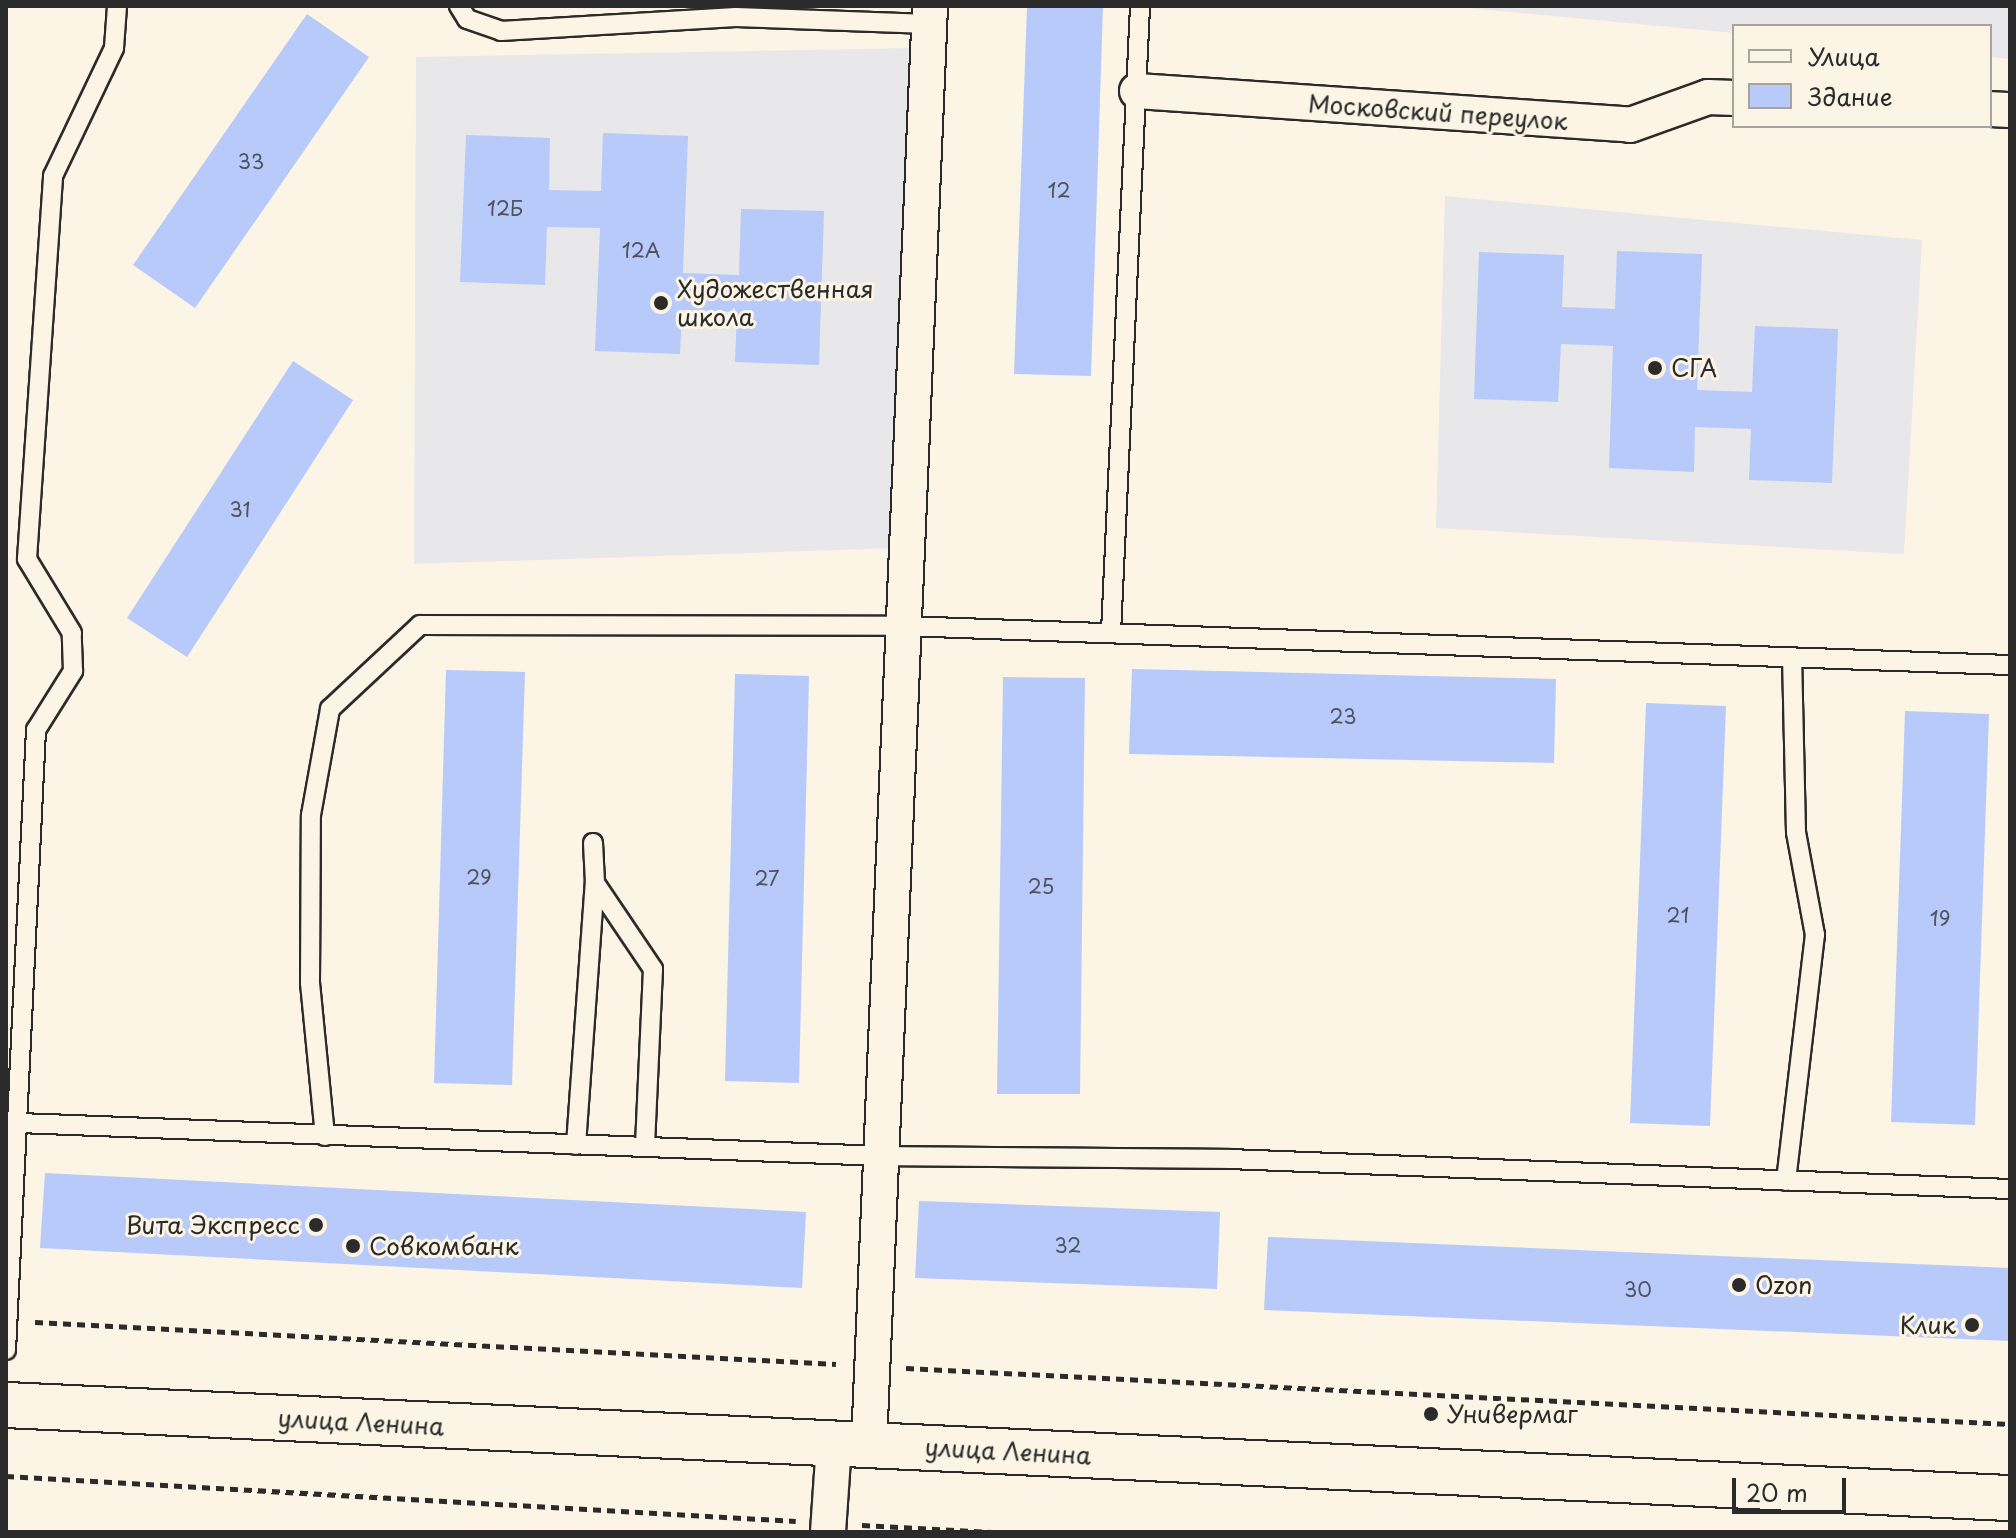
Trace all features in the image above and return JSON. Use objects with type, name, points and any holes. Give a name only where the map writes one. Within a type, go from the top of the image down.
[{"type":"main road","name":"улица Ленина","points":[[6,1405],[2010,1498]]},
{"type":"street","points":[[828,1528],[872,1366],[930,15]]},
{"type":"street","name":"Московский переулок","points":[[1137,91],[1630,125],[1708,97],[1732,98]]},
{"type":"lane","points":[[6,1350],[36,730],[73,671],[72,633],[27,559],[53,176],[114,48],[117,6]]},
{"type":"lane","points":[[459,6],[467,19],[501,31],[736,17],[930,15]]},
{"type":"lane","points":[[1111,633],[1140,6]]},
{"type":"lane","points":[[325,1136],[310,983],[311,815],[330,709],[420,625],[903,626],[2010,665]]},
{"type":"lane","points":[[1786,1181],[1815,935],[1796,832],[1792,658]]},
{"type":"lane","points":[[576,1145],[595,883],[593,843]]},
{"type":"lane","points":[[595,883],[653,969],[645,1147]]},
{"type":"lane","points":[[19,1123],[881,1156],[1229,1159],[2010,1189]]},
{"type":"path","points":[[9,1320],[2010,1424]]},
{"type":"path","points":[[6,1476],[828,1528],[992,1532]]},
{"type":"shaded area","points":[[1447,6],[2010,6],[2010,59],[1992,57],[1992,24],[1732,24],[1732,33]]},
{"type":"shaded area","name":"Художественная школа","points":[[915,48],[898,548],[414,564],[416,57]]},
{"type":"shaded area","points":[[1445,196],[1922,240],[1904,554],[1436,528]]},
{"type":"building","points":[[1027,6],[1103,6],[1091,376],[1014,374]]},
{"type":"building","points":[[307,14],[369,57],[195,308],[133,265]]},
{"type":"building","points":[[603,133],[688,136],[683,273],[739,275],[741,209],[824,211],[819,365],[735,362],[737,312],[682,310],[680,354],[595,351],[600,228],[547,227],[545,285],[460,282],[466,135],[550,138],[549,190],[601,191]]},
{"type":"building","points":[[1617,251],[1702,254],[1697,390],[1752,392],[1755,326],[1838,329],[1832,483],[1749,480],[1751,429],[1695,427],[1694,472],[1609,468],[1613,346],[1561,344],[1558,402],[1474,399],[1479,252],[1564,255],[1562,307],[1615,309]]},
{"type":"building","points":[[293,361],[353,400],[187,657],[127,618]]},
{"type":"building","points":[[1132,669],[1556,679],[1554,763],[1129,754]]},
{"type":"building","points":[[446,670],[525,672],[512,1085],[434,1083]]},
{"type":"building","points":[[735,674],[809,676],[799,1083],[725,1081]]},
{"type":"building","points":[[1003,677],[1085,678],[1080,1094],[997,1094]]},
{"type":"building","points":[[1646,703],[1726,706],[1710,1126],[1630,1123]]},
{"type":"building","points":[[1905,711],[1989,714],[1975,1125],[1891,1122]]},
{"type":"building","points":[[45,1173],[806,1212],[802,1288],[40,1248]]},
{"type":"building","points":[[919,1201],[1220,1212],[1217,1289],[915,1278]]},
{"type":"building","points":[[1268,1237],[2010,1268],[2010,1341],[1264,1310]]},
{"type":"place","name":"Художественная школа","points":[[661,303]]},
{"type":"place","name":"СГА","points":[[1655,368]]},
{"type":"place","name":"Вита Экспресс","points":[[316,1225]]},
{"type":"place","name":"Совкомбанк","points":[[353,1246]]},
{"type":"place","name":"Ozon","points":[[1739,1285]]},
{"type":"place","name":"Клик","points":[[1972,1325]]},
{"type":"place","name":"Универмаг","points":[[1431,1414]]}]
